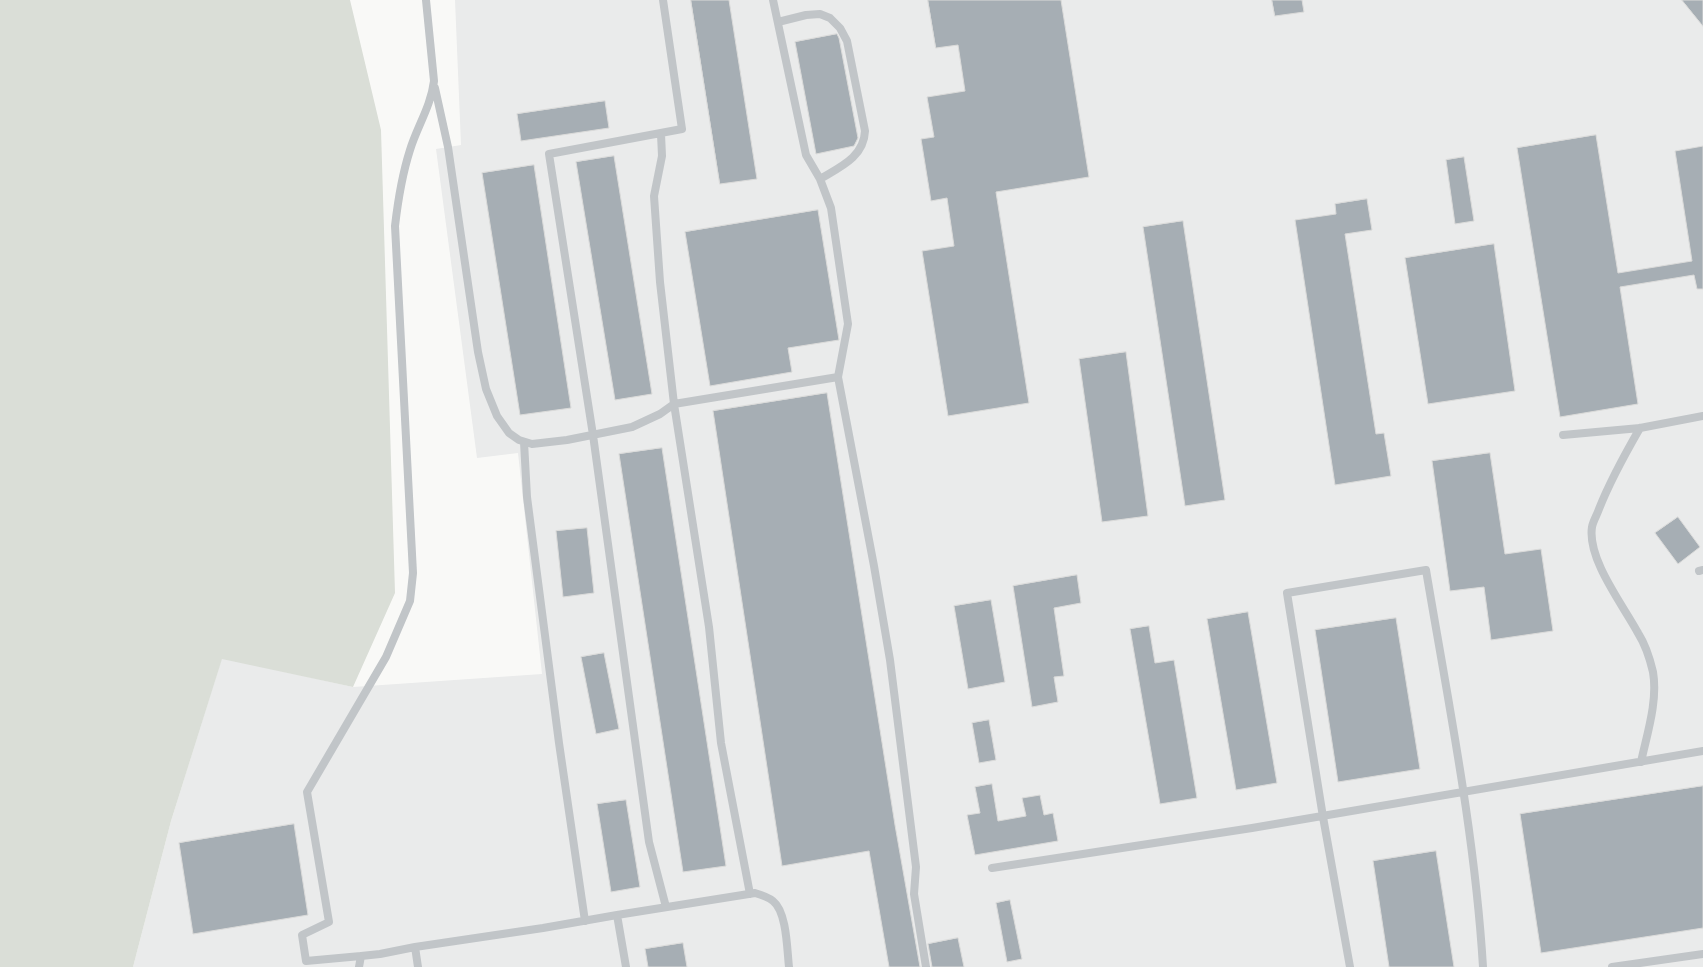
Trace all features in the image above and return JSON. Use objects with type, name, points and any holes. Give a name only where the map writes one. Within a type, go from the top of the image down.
[{"type":"lane","points":[[426,0],[434,81],[448,147],[478,352],[486,389],[497,416],[510,433],[524,442],[532,444],[567,440],[632,427],[660,414],[674,404],[838,377]]},
{"type":"lane","points":[[663,0],[682,129],[549,154],[592,435],[649,842],[666,907]]},
{"type":"lane","points":[[773,0],[806,155],[820,179],[831,208],[848,324],[838,377],[890,660],[916,868],[914,894],[926,967]]},
{"type":"lane","points":[[778,22],[806,15],[820,14],[830,18],[840,28],[848,41],[865,131],[864,141],[852,158],[820,179]]},
{"type":"lane","points":[[434,81],[432,94],[410,149],[400,187],[395,226],[413,573],[410,600],[386,657],[307,792],[329,922],[302,935],[306,961],[380,954],[755,893],[766,896],[775,902],[782,913],[789,967]]},
{"type":"lane","points":[[661,134],[662,156],[654,196],[660,282],[674,404],[709,627],[721,743],[750,894]]},
{"type":"lane","points":[[1563,435],[1640,428],[1703,416]]},
{"type":"lane","points":[[1640,428],[1622,459],[1604,497],[1592,526],[1592,542],[1597,560],[1639,635],[1653,672],[1654,688],[1651,711],[1641,762]]},
{"type":"lane","points":[[524,442],[529,516],[585,921]]},
{"type":"lane","points":[[1350,967],[1323,816],[1287,593],[1426,570],[1464,792],[1481,932],[1483,967]]},
{"type":"lane","points":[[992,868],[1323,816],[1703,751]]},
{"type":"lane","points":[[617,915],[626,967]]},
{"type":"lane","points":[[416,947],[418,967]]},
{"type":"lane","points":[[1612,967],[1703,954]]},
{"type":"lane","points":[[359,967],[361,956]]},
{"type":"shaded area","points":[[0,0],[350,0],[381,130],[395,593],[353,687],[222,659],[171,821],[133,967],[0,967]]},
{"type":"shaded area","points":[[455,0],[1703,0],[1703,967],[133,967],[171,821],[222,658],[353,687],[542,674],[518,453],[477,458],[436,149],[461,145]]},
{"type":"building","points":[[691,0],[729,0],[757,179],[720,184]]},
{"type":"building","points":[[928,0],[1061,0],[1089,177],[996,192],[1029,403],[948,416],[922,251],[954,246],[947,198],[931,201],[921,139],[934,137],[927,97],[965,91],[958,45],[936,48]]},
{"type":"building","points":[[1272,0],[1302,0],[1304,12],[1275,16]]},
{"type":"building","points":[[1682,0],[1703,0],[1703,26]]},
{"type":"building","points":[[837,34],[858,138],[854,146],[816,154],[795,42]]},
{"type":"building","points":[[605,101],[609,128],[521,141],[517,114]]},
{"type":"building","points":[[1596,135],[1618,273],[1692,261],[1675,151],[1703,146],[1703,289],[1697,289],[1694,275],[1620,287],[1638,404],[1560,417],[1517,148]]},
{"type":"building","points":[[614,156],[652,394],[615,400],[576,162]]},
{"type":"building","points":[[1464,157],[1474,221],[1455,224],[1446,160]]},
{"type":"building","points":[[534,165],[571,408],[520,415],[482,173]]},
{"type":"building","points":[[1367,199],[1372,230],[1345,234],[1376,434],[1384,433],[1391,476],[1335,485],[1295,220],[1336,214],[1335,204]]},
{"type":"building","points":[[818,210],[839,340],[788,348],[792,372],[710,386],[685,232]]},
{"type":"building","points":[[1183,221],[1225,500],[1185,506],[1143,227]]},
{"type":"building","points":[[1494,244],[1515,391],[1428,404],[1405,258]]},
{"type":"building","points":[[1126,352],[1148,516],[1102,522],[1079,359]]},
{"type":"building","points":[[827,393],[895,825],[920,967],[889,967],[869,851],[782,866],[713,411]]},
{"type":"building","points":[[662,448],[726,866],[683,872],[619,454]]},
{"type":"building","points":[[1490,453],[1505,554],[1541,549],[1553,631],[1491,640],[1484,587],[1450,591],[1432,461]]},
{"type":"building","points":[[1678,517],[1700,547],[1678,564],[1655,533]]},
{"type":"building","points":[[587,528],[594,593],[563,597],[556,531]]},
{"type":"building","points":[[1077,575],[1081,603],[1054,608],[1064,676],[1054,677],[1058,702],[1032,707],[1013,586]]},
{"type":"building","points":[[991,600],[1005,682],[968,689],[954,606]]},
{"type":"building","points":[[1248,612],[1277,783],[1236,790],[1207,619]]},
{"type":"building","points":[[1396,618],[1420,769],[1338,782],[1315,630]]},
{"type":"building","points":[[1149,626],[1155,663],[1174,660],[1197,798],[1160,804],[1130,629]]},
{"type":"building","points":[[604,653],[619,729],[596,734],[581,657]]},
{"type":"building","points":[[989,720],[996,760],[979,763],[972,723]]},
{"type":"building","points":[[992,784],[998,821],[1026,816],[1022,798],[1040,795],[1044,815],[1053,813],[1058,841],[975,855],[967,815],[980,813],[975,787]]},
{"type":"building","points":[[1703,786],[1703,928],[1541,953],[1520,814]]},
{"type":"building","points":[[626,800],[640,887],[611,892],[597,804]]},
{"type":"building","points":[[294,824],[308,915],[193,934],[179,843]]},
{"type":"building","points":[[1436,851],[1454,967],[1389,967],[1373,861]]},
{"type":"building","points":[[1010,900],[1022,959],[1007,962],[996,903]]},
{"type":"building","points":[[958,938],[964,967],[932,967],[928,944]]},
{"type":"building","points":[[683,943],[687,967],[648,967],[645,949]]}]
